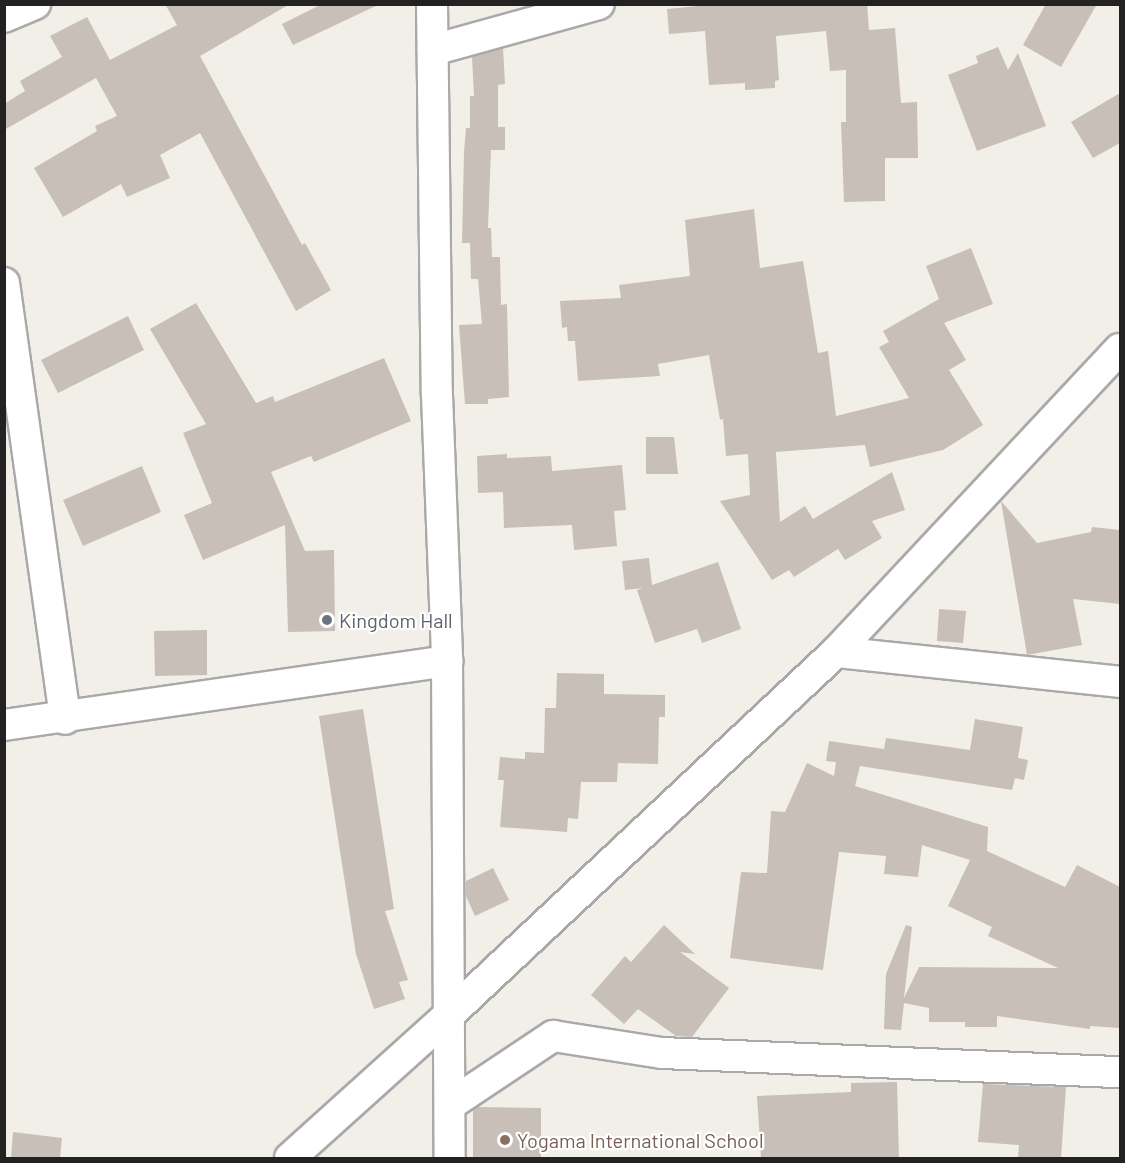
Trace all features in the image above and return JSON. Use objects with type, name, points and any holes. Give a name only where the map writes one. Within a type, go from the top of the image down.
[{"type":"street","points":[[4,17],[35,4]]},
{"type":"street","points":[[432,4],[437,395],[447,661],[451,1013],[450,1158]]},
{"type":"street","points":[[433,50],[598,4]]},
{"type":"street","points":[[4,283],[65,719]]},
{"type":"street","points":[[290,1158],[451,1013],[836,652],[1120,350]]},
{"type":"street","points":[[836,652],[1120,682]]},
{"type":"street","points":[[4,725],[65,719],[447,661]]},
{"type":"street","points":[[451,1104],[554,1036],[662,1053],[1120,1072]]},
{"type":"building","points":[[165,4],[290,4],[200,56],[302,245],[305,243],[331,290],[296,311],[200,133],[160,155],[170,178],[127,197],[121,184],[63,217],[34,168],[97,131],[95,126],[117,116],[96,78],[4,130],[4,104],[25,91],[20,81],[62,57],[50,36],[87,17],[110,60],[177,25]]},
{"type":"building","points":[[322,4],[380,4],[293,45],[282,24]]},
{"type":"building","points":[[719,4],[867,4],[869,30],[895,28],[901,103],[917,102],[918,158],[885,158],[885,201],[844,202],[841,122],[846,122],[846,70],[830,71],[826,31],[776,36],[779,80],[775,81],[775,88],[745,90],[745,83],[709,85],[705,31],[669,34],[667,9]]},
{"type":"building","points":[[1046,4],[1097,4],[1061,67],[1023,45]]},
{"type":"building","points":[[998,47],[1008,70],[1018,53],[1046,126],[977,151],[948,75],[978,63],[976,56]]},
{"type":"building","points":[[503,48],[505,84],[498,85],[498,127],[505,127],[505,150],[491,150],[488,228],[491,228],[492,257],[500,257],[501,305],[507,304],[509,397],[488,399],[488,404],[465,404],[459,325],[482,324],[478,279],[471,279],[470,243],[462,243],[464,152],[466,128],[470,128],[470,96],[474,96],[472,57]]},
{"type":"building","points":[[1120,93],[1120,143],[1093,158],[1071,122]]},
{"type":"building","points":[[754,209],[760,268],[803,261],[818,353],[828,351],[836,416],[909,398],[879,347],[889,342],[883,331],[939,299],[926,266],[971,248],[993,304],[944,323],[966,360],[949,370],[983,425],[943,450],[870,467],[865,445],[776,452],[780,522],[805,506],[813,519],[892,472],[905,510],[872,521],[882,538],[845,560],[838,549],[794,577],[789,570],[772,580],[720,501],[750,495],[748,454],[726,456],[723,419],[720,420],[709,355],[658,364],[660,376],[578,381],[575,341],[568,341],[567,327],[562,328],[560,301],[621,298],[619,285],[690,276],[685,220]]},
{"type":"building","points":[[196,303],[256,403],[273,396],[275,402],[384,358],[411,421],[314,462],[311,456],[271,472],[305,551],[334,550],[335,631],[288,632],[285,525],[203,560],[184,515],[212,503],[183,433],[206,424],[150,329]]},
{"type":"building","points":[[128,316],[144,350],[58,393],[41,360]]},
{"type":"building","points":[[646,437],[674,437],[678,474],[646,474]]},
{"type":"building","points":[[507,454],[507,458],[551,456],[552,471],[622,465],[626,510],[614,511],[617,546],[574,550],[572,525],[504,528],[503,492],[478,493],[477,456]]},
{"type":"building","points":[[142,466],[161,512],[83,546],[63,500]]},
{"type":"building","points":[[1001,501],[1037,543],[1091,532],[1092,527],[1120,530],[1120,604],[1073,599],[1082,645],[1027,655]]},
{"type":"building","points":[[649,558],[652,585],[718,562],[741,629],[702,643],[697,629],[655,643],[637,590],[643,588],[625,590],[622,561]]},
{"type":"building","points":[[939,609],[966,611],[963,643],[937,641]]},
{"type":"building","points":[[207,630],[207,675],[155,676],[154,631]]},
{"type":"building","points":[[557,673],[604,674],[604,694],[665,695],[665,717],[659,717],[658,764],[618,763],[617,782],[581,782],[578,819],[568,818],[567,832],[500,827],[504,780],[498,780],[500,757],[525,759],[525,752],[544,753],[545,708],[556,708]]},
{"type":"building","points":[[363,709],[394,909],[385,911],[408,980],[399,982],[405,999],[374,1009],[356,954],[319,716]]},
{"type":"building","points":[[975,719],[1023,727],[1018,758],[1028,760],[1024,780],[1015,778],[1012,790],[860,766],[855,786],[988,827],[987,851],[1065,887],[1077,865],[1120,887],[1120,1028],[1090,1026],[1090,1029],[997,1016],[997,1027],[965,1027],[965,1022],[929,1022],[929,1008],[904,1003],[901,1030],[884,1029],[886,974],[906,925],[912,927],[904,998],[919,967],[1058,968],[988,936],[992,927],[948,906],[970,860],[922,845],[918,877],[884,874],[886,856],[839,852],[823,970],[730,958],[741,872],[767,873],[771,811],[785,812],[807,763],[834,776],[836,762],[826,761],[829,741],[884,749],[886,738],[970,750]]},
{"type":"building","points":[[493,868],[509,900],[475,916],[466,896],[466,881]]},
{"type":"building","points":[[664,925],[695,954],[680,952],[729,988],[692,1037],[676,1036],[638,1009],[624,1024],[591,995],[625,956],[631,962]]},
{"type":"building","points":[[897,1082],[899,1158],[761,1158],[757,1096],[851,1092],[851,1083]]},
{"type":"building","points":[[983,1084],[1066,1087],[1061,1158],[1018,1158],[1019,1145],[978,1142]]},
{"type":"building","points":[[477,1107],[541,1108],[541,1158],[473,1158],[473,1110]]},
{"type":"building","points":[[13,1132],[62,1138],[60,1158],[11,1158]]},
{"type":"place","name":"Kingdom Hall","points":[[327,620]]},
{"type":"place","name":"Yogama International School","points":[[505,1140]]}]
